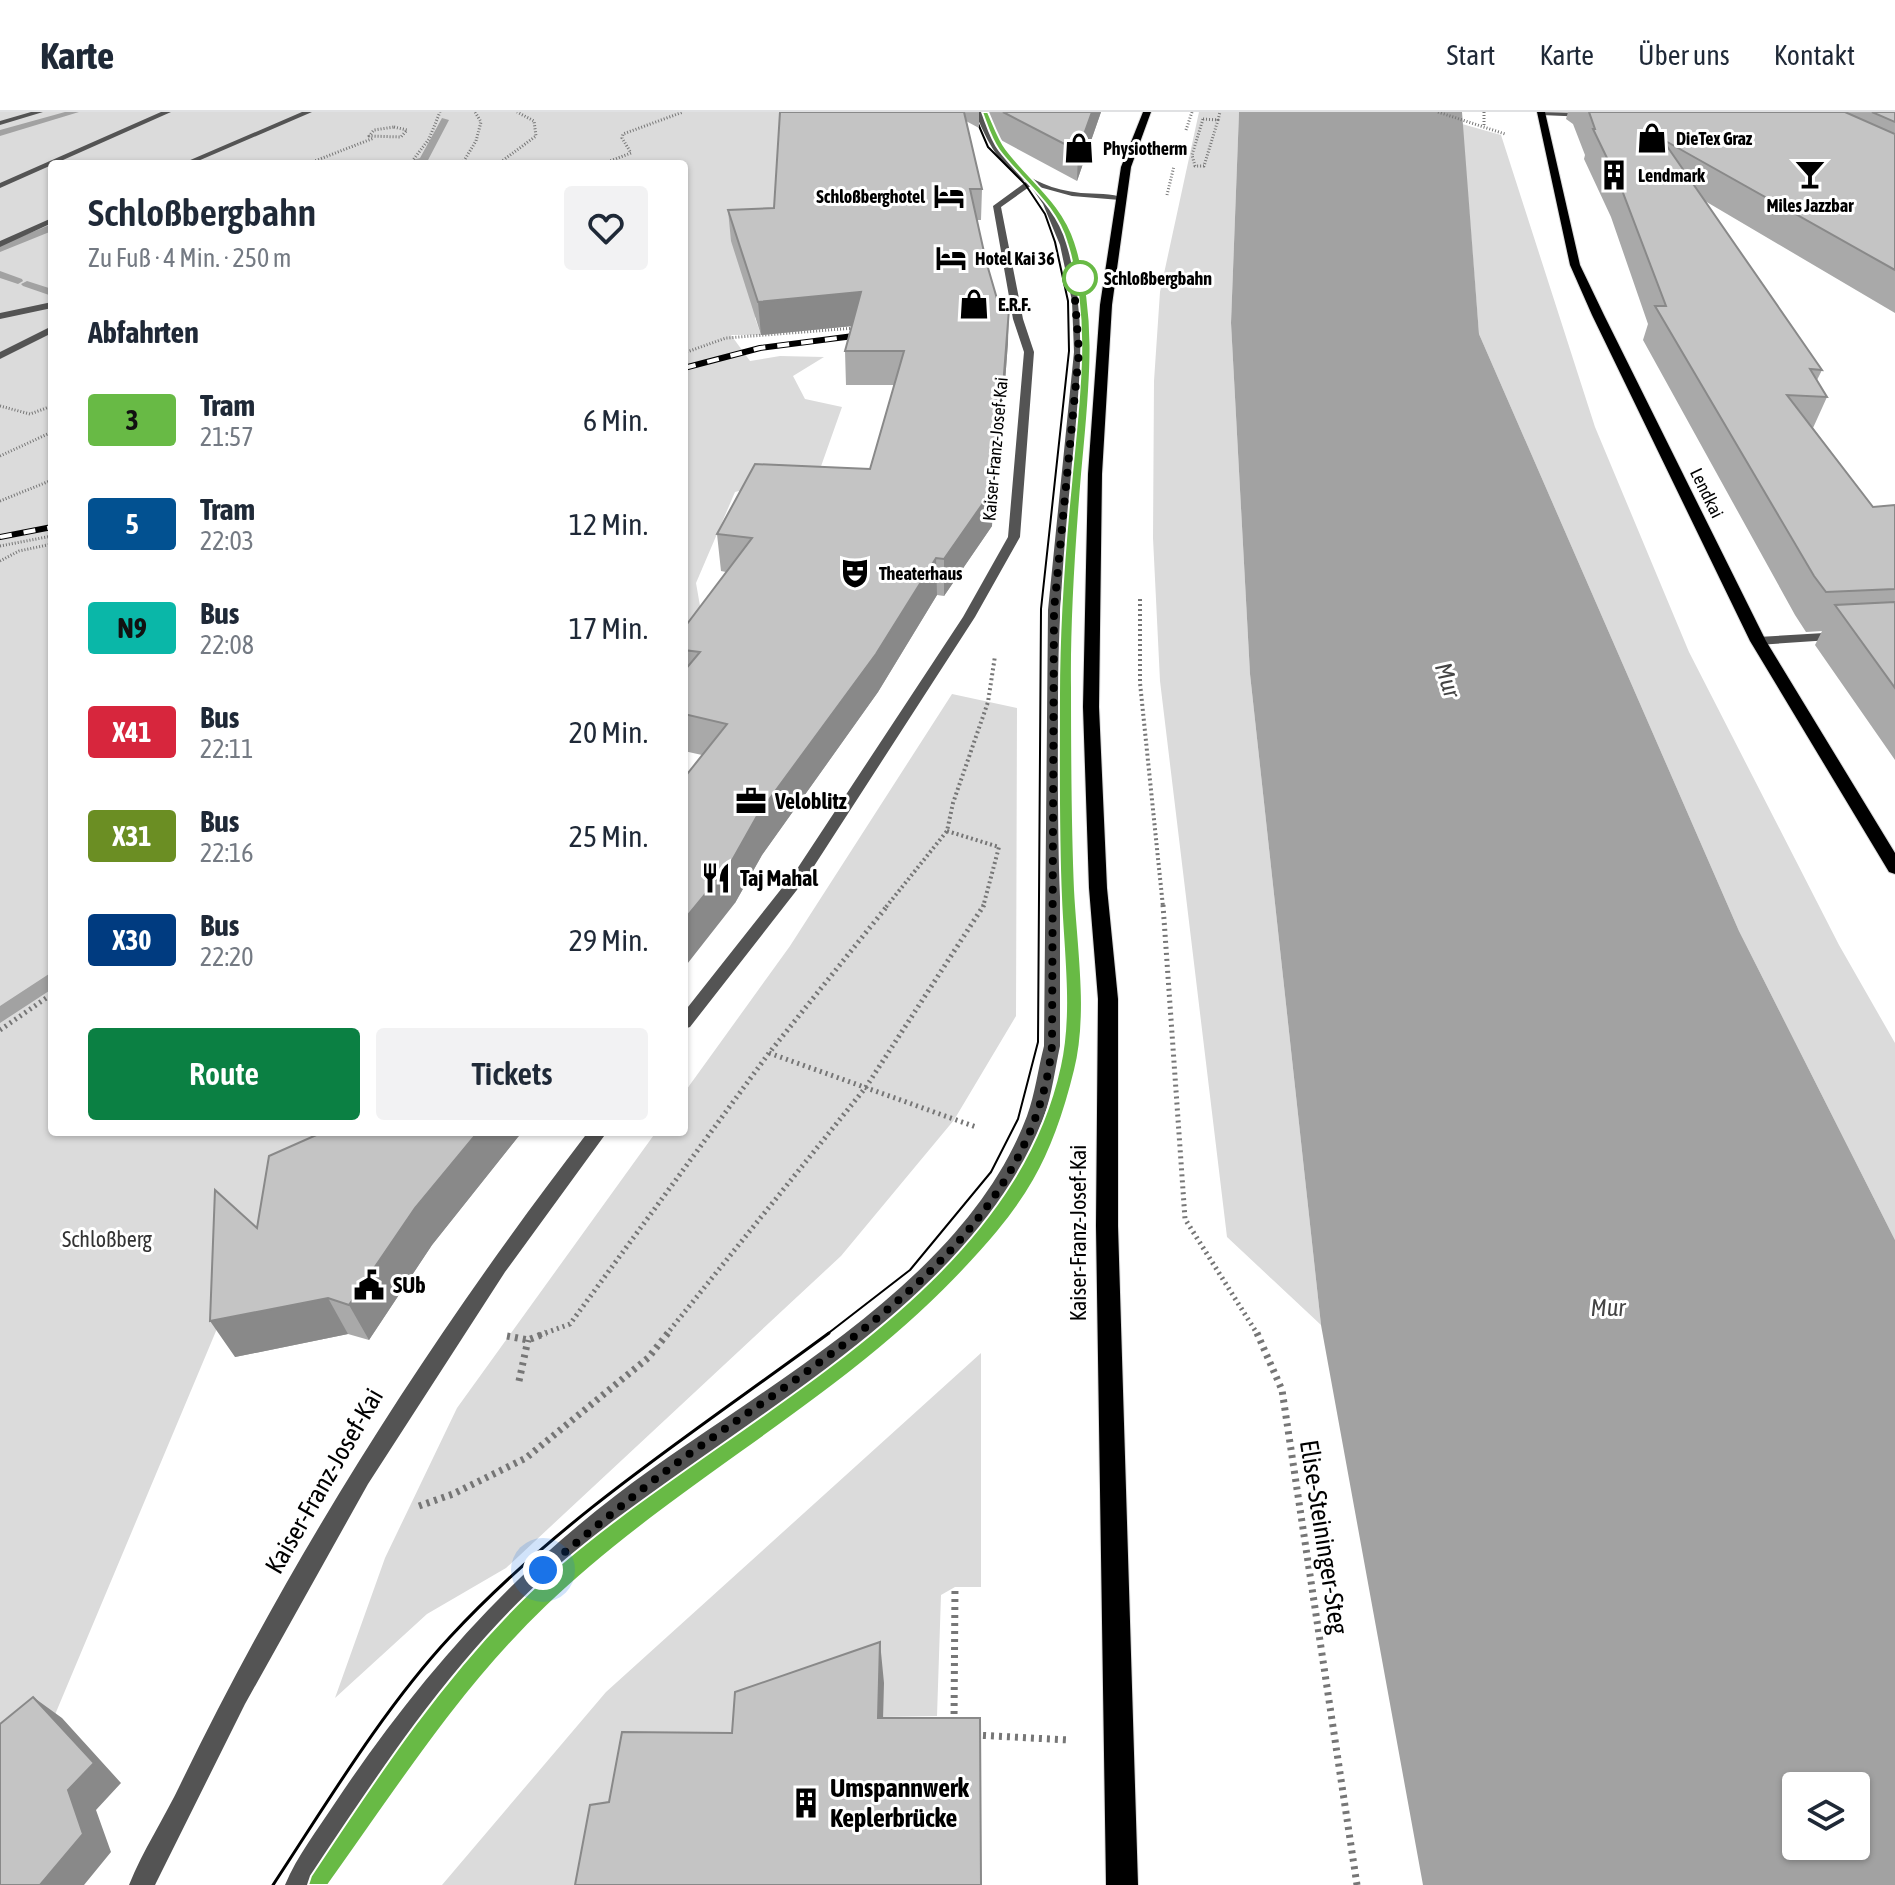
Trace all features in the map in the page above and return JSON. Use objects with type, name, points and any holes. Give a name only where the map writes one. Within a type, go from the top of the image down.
[{"type":"main road","name":"Kaiser-Franz-Josef-Kai","points":[[1122,1885],[1107,1226],[1108,999],[1098,888],[1091,707],[1095,474],[1106,305],[1126,167],[1147,112]]},
{"type":"main road","name":"Lendkai","points":[[1541,112],[1575,265],[1758,641],[1895,868]]},
{"type":"street","points":[[0,123],[39,112]]},
{"type":"street","points":[[59,160],[167,112]]},
{"type":"street","points":[[194,160],[308,112]]},
{"type":"street","points":[[297,1885],[385,1748],[426,1693],[468,1647],[543,1570],[600,1523],[671,1467],[810,1371],[922,1277],[974,1222],[1007,1177],[1037,1116],[1050,1068],[1052,1046],[1054,610],[1079,352],[1076,301],[1064,245],[1047,204],[993,146],[979,112]]},
{"type":"street","points":[[1541,112],[1594,115]]},
{"type":"street","points":[[0,186],[48,165]]},
{"type":"street","points":[[1030,183],[1066,195],[1120,198]]},
{"type":"street","name":"Kaiser-Franz-Josef-Kai","points":[[688,1018],[802,873],[969,617],[1014,537],[1029,352],[1018,319],[997,206],[1030,183]]},
{"type":"street","points":[[0,244],[48,222]]},
{"type":"street","points":[[0,316],[48,306]]},
{"type":"street","points":[[0,356],[48,331]]},
{"type":"street","points":[[1758,641],[1848,636]]},
{"type":"street","name":"Kaiser-Franz-Josef-Kai","points":[[141,1885],[237,1696],[376,1449],[541,1205],[595,1136]]},
{"type":"path","points":[[416,160],[440,112]]},
{"type":"path","points":[[464,160],[480,132],[481,122],[475,112]]},
{"type":"path","points":[[505,160],[536,136],[534,121],[517,112]]},
{"type":"path","points":[[613,160],[631,153],[622,136],[683,112]]},
{"type":"path","points":[[1218,120],[1203,119],[1192,155],[1195,166],[1204,166],[1218,120],[1220,112]]},
{"type":"path","points":[[1438,112],[1501,133]]},
{"type":"path","points":[[1484,112],[1484,126]]},
{"type":"path","points":[[317,160],[374,138],[401,137],[407,130],[394,127],[374,130],[369,136],[374,138]]},
{"type":"path","points":[[1166,203],[1171,174]]},
{"type":"path","points":[[688,352],[726,338],[855,328]]},
{"type":"path","points":[[0,406],[30,414],[48,407]]},
{"type":"path","points":[[0,456],[48,434]]},
{"type":"path","points":[[0,501],[48,482]]},
{"type":"path","points":[[0,546],[48,537]]},
{"type":"path","points":[[19,542],[19,551]]},
{"type":"path","points":[[0,561],[19,551],[48,545]]},
{"type":"path","name":"Elise-Steininger-Steg","points":[[1140,586],[1140,683],[1159,849],[1185,1219],[1255,1329],[1282,1390],[1357,1885]]},
{"type":"path","points":[[506,1336],[528,1340],[570,1324],[769,1053],[947,831],[953,803],[988,702],[997,642]]},
{"type":"path","points":[[419,1506],[453,1494],[526,1458],[648,1358],[866,1087],[982,911],[999,847],[947,831]]},
{"type":"path","points":[[0,1030],[48,997]]},
{"type":"path","points":[[769,1053],[976,1127]]},
{"type":"path","points":[[519,1381],[528,1340]]},
{"type":"path","points":[[954,1735],[955,1587]]},
{"type":"path","points":[[967,1735],[1118,1741]]},
{"type":"green space","name":"Schloßberg","points":[[0,112],[856,112],[809,148],[755,318],[761,335],[731,335],[750,361],[780,356],[824,357],[793,376],[805,399],[842,407],[819,472],[735,492],[696,583],[703,623],[688,648],[688,160],[48,160],[48,1136],[372,1136],[237,1281],[54,1717],[0,1762]]},
{"type":"green space","points":[[1199,112],[1239,112],[1231,323],[1250,674],[1321,1325],[1227,1237],[1160,681],[1153,538],[1154,381],[1160,292]]},
{"type":"green space","points":[[1462,124],[1501,135],[1595,427],[1689,652],[1839,945],[1895,1043],[1895,1240],[1739,931],[1479,334]]},
{"type":"green space","points":[[952,694],[1017,708],[1016,1016],[954,1120],[841,1256],[506,1568],[427,1614],[335,1698],[385,1558],[457,1408],[653,1136],[688,1136],[688,1087],[790,946]]},
{"type":"green space","points":[[981,1353],[981,1587],[955,1587],[941,1595],[937,1716],[883,1717],[603,1885],[442,1885],[606,1692]]},
{"type":"water","name":"Mur","points":[[1239,112],[1462,112],[1479,334],[1739,931],[1895,1240],[1895,1885],[1423,1885],[1321,1325],[1250,674],[1231,323]]},
{"type":"building","points":[[780,112],[964,112],[982,189],[970,189],[986,261],[1000,309],[1009,309],[1003,387],[997,389],[993,489],[944,559],[936,558],[876,654],[757,816],[730,864],[688,915],[688,773],[727,724],[688,715],[688,666],[700,652],[688,650],[688,623],[752,538],[717,534],[755,464],[870,469],[904,351],[845,351],[861,292],[758,302],[728,210],[774,208]]},
{"type":"building","points":[[1003,112],[1092,112],[1078,151]]},
{"type":"building","points":[[1589,112],[1845,112],[1895,134],[1895,270],[1662,139],[1822,370],[1810,369],[1827,397],[1787,395],[1873,507],[1895,505],[1895,589],[1826,592],[1814,576],[1655,306],[1666,306],[1620,185],[1593,129]]},
{"type":"building","points":[[1872,112],[1895,112],[1895,122]]},
{"type":"building","points":[[1895,602],[1895,688],[1835,605]]},
{"type":"building","points":[[314,1136],[475,1136],[415,1208],[349,1305],[328,1298],[210,1321],[215,1190],[257,1228],[269,1156]]},
{"type":"building","name":"Umspannwerk Keplerbrücke","points":[[880,1642],[878,1718],[980,1718],[981,1885],[575,1885],[590,1805],[609,1802],[622,1732],[732,1733],[735,1692]]},
{"type":"building","points":[[33,1697],[94,1763],[68,1790],[83,1834],[40,1885],[0,1885],[0,1724]]},
{"type":"waterway","points":[[0,133],[75,112]]},
{"type":"waterway","points":[[424,160],[445,120]]},
{"type":"waterway","points":[[0,249],[48,229]]},
{"type":"waterway","points":[[0,274],[18,281]]},
{"type":"waterway","points":[[27,284],[48,292]]},
{"type":"waterway","points":[[0,1016],[48,982]]},
{"type":"tram line","points":[[826,1335],[910,1270],[991,1172],[1018,1119],[1038,1042],[1041,609],[1069,351],[1068,301],[1055,242],[1045,214],[1025,184],[988,147],[973,112]]},
{"type":"tram line","name":"3","points":[[320,1885],[407,1751],[454,1689],[494,1645],[541,1597],[638,1514],[852,1361],[922,1301],[978,1243],[1014,1197],[1029,1174],[1053,1119],[1069,1066],[1072,1042],[1066,849],[1065,611],[1088,352],[1082,287],[1071,242],[1060,214],[1036,183],[999,146],[985,112]]},
{"type":"tram line","points":[[881,1335],[957,1268],[1002,1216],[1037,1158],[1050,1127],[1067,1060],[1072,969],[1066,852],[1066,618],[1085,392],[1085,316],[1071,248],[1057,216],[1038,185]]},
{"type":"tram line","points":[[273,1885],[357,1757],[402,1695],[450,1637],[493,1594],[537,1553],[632,1476],[829,1333]]},
{"type":"tram line","points":[[320,1885],[422,1734],[479,1663],[542,1596],[623,1526],[884,1333]]},
{"type":"railway","points":[[688,367],[760,348],[869,334]]},
{"type":"railway","points":[[0,537],[48,528]]},
{"type":"place","name":"DieTex Graz","points":[[1652,138]]},
{"type":"place","name":"Physiotherm","points":[[1079,148]]},
{"type":"place","name":"Miles Jazzbar","points":[[1810,174]]},
{"type":"place","name":"Lendmark","points":[[1614,175]]},
{"type":"place","name":"Schloßberghotel","points":[[949,196]]},
{"type":"place","name":"Hotel Kai 36","points":[[951,258]]},
{"type":"place","name":"Schloßbergbahn","points":[[1080,278]]},
{"type":"place","name":"E.R.F.","points":[[974,304]]},
{"type":"place","name":"Theaterhaus","points":[[855,573]]},
{"type":"place","name":"Veloblitz","points":[[751,801]]},
{"type":"place","name":"Taj Mahal","points":[[716,878]]},
{"type":"place","name":"SUb","points":[[369,1285]]},
{"type":"place","name":"Umspannwerk Keplerbrücke","points":[[806,1803]]},
{"type":"route","points":[[543,1570],[671,1467],[788,1388],[922,1277],[974,1222],[1007,1177],[1037,1116],[1050,1068],[1052,1046],[1054,610],[1079,352],[1074,286],[1080,278]]}]
